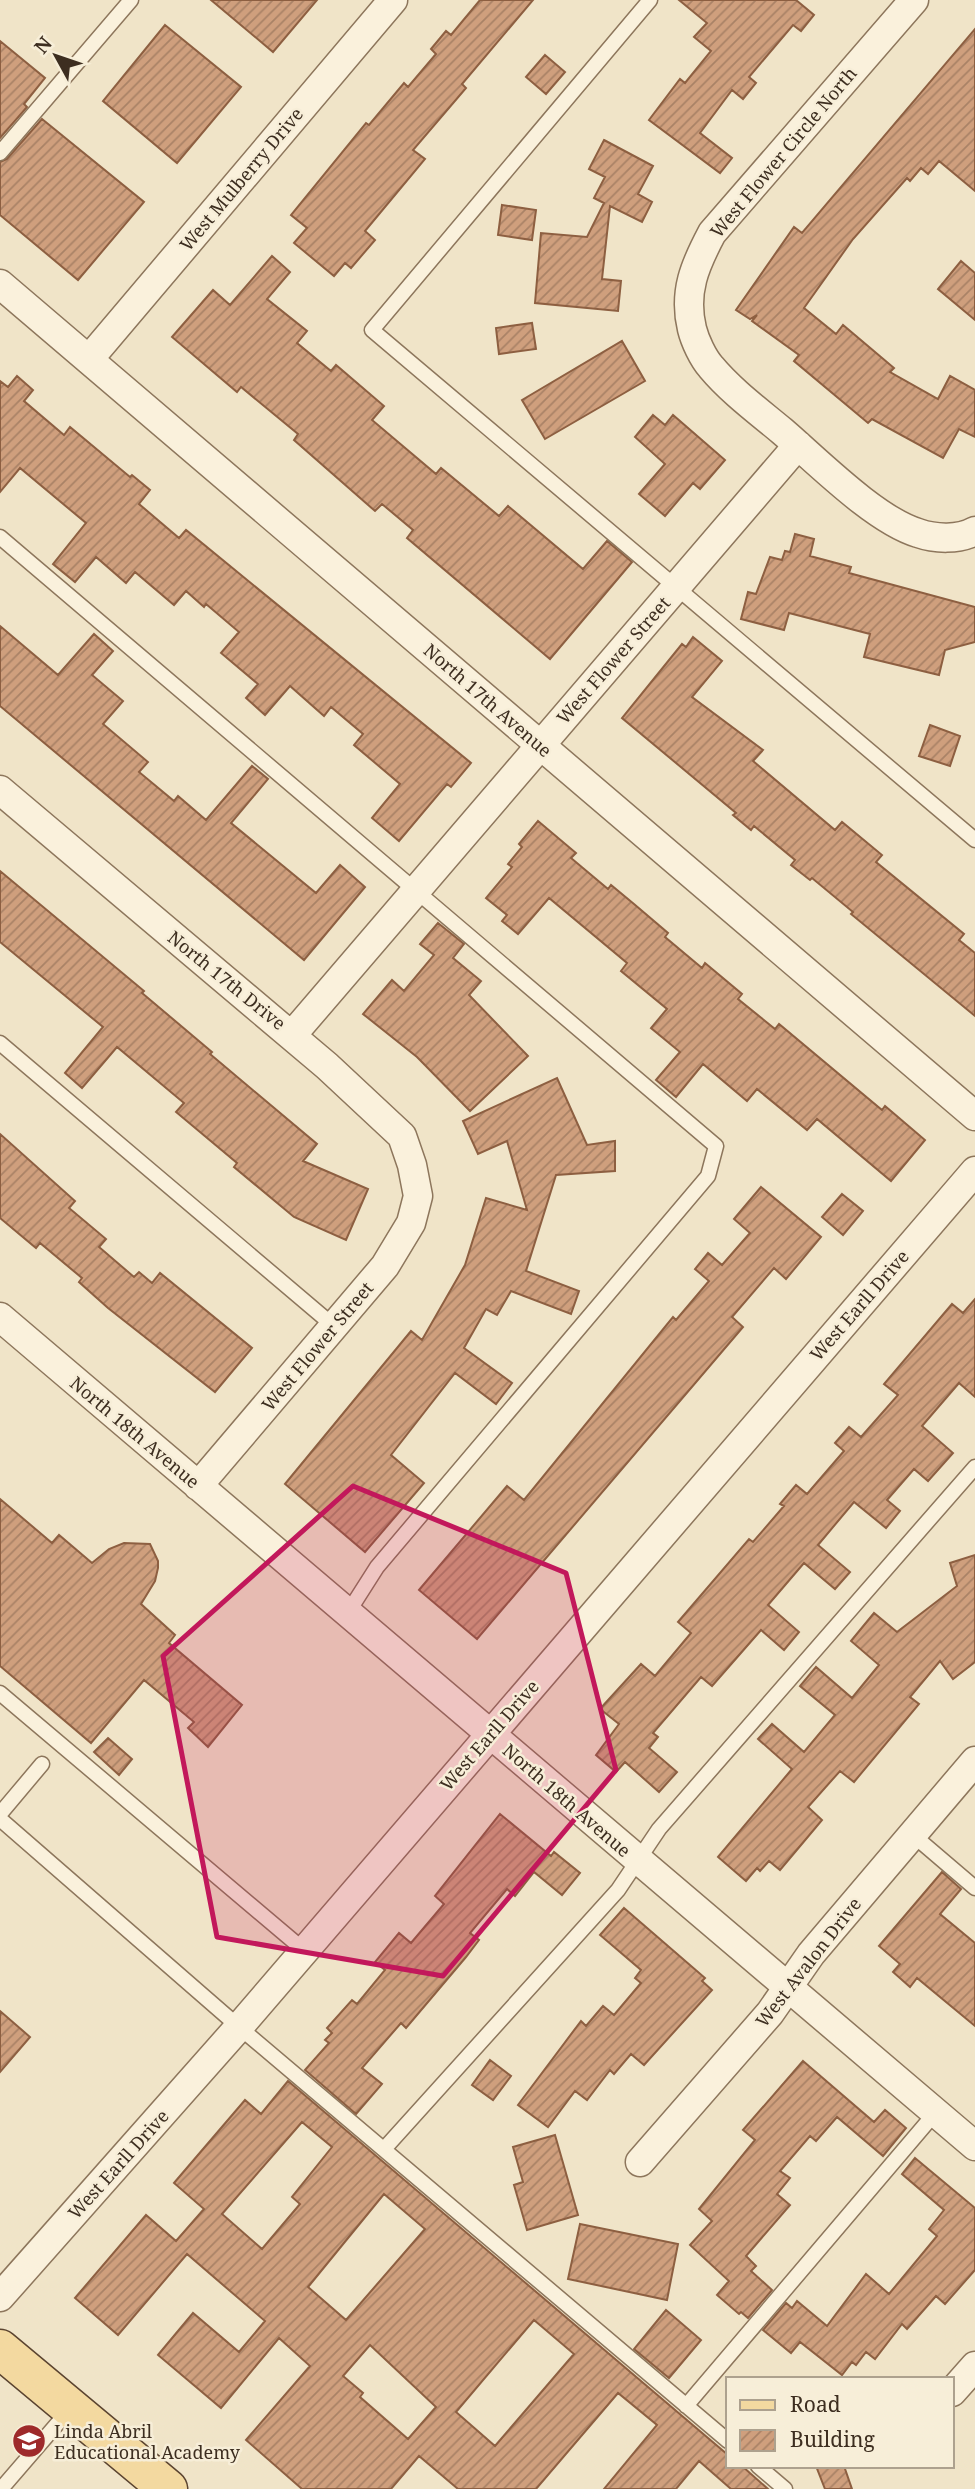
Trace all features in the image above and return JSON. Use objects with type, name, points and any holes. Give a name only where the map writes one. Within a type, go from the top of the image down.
[{"type":"main road","points":[[0,2349],[168,2489]]},
{"type":"street","name":"West Mulberry Drive","points":[[90,358],[393,0]]},
{"type":"street","name":"West Flower Circle North","points":[[905,3],[712,233],[692,271],[688,303],[692,331],[708,364],[797,445],[891,522],[919,534],[943,537],[967,536],[975,531]]},
{"type":"street","name":"North 17th Avenue","points":[[0,284],[90,358],[975,1116]]},
{"type":"street","name":"West Flower Street","points":[[293,1034],[797,445]]},
{"type":"street","name":"North 17th Drive","points":[[0,790],[293,1034],[402,1136],[418,1196]]},
{"type":"street","name":"West Earll Drive","points":[[0,2297],[239,2027],[489,1733],[975,1171]]},
{"type":"street","name":"West Flower Street","points":[[198,1486],[385,1266],[411,1223],[418,1196]]},
{"type":"street","name":"North 18th Avenue","points":[[0,1317],[975,2146]]},
{"type":"street","name":"West Avalon Drive","points":[[640,2162],[770,2013],[811,1954],[975,1761]]},
{"type":"street","points":[[954,2390],[975,2367]]},
{"type":"lane","points":[[0,153],[131,0]]},
{"type":"lane","points":[[650,0],[372,330],[975,840]]},
{"type":"lane","points":[[0,537],[716,1146],[708,1176],[377,1567],[349,1611]]},
{"type":"lane","points":[[0,1043],[335,1327]]},
{"type":"lane","points":[[385,2148],[618,1889],[659,1829],[975,1466]]},
{"type":"lane","points":[[0,1693],[304,1951]]},
{"type":"lane","points":[[42,1764],[0,1816],[239,2027],[726,2439]]},
{"type":"lane","points":[[913,1835],[975,1888]]},
{"type":"lane","points":[[686,2406],[936,2112]]},
{"type":"lane","points":[[1,2489],[71,2408]]},
{"type":"lane","points":[[760,2468],[785,2489]]},
{"type":"highlighted area","points":[[353,1486],[566,1573],[616,1770],[443,1976],[217,1937],[163,1656]]},
{"type":"building","points":[[211,0],[317,0],[273,52]]},
{"type":"building","points":[[480,0],[533,0],[462,84],[466,88],[413,150],[425,159],[365,231],[375,240],[351,268],[345,263],[334,276],[294,243],[307,228],[291,215],[366,123],[369,125],[404,83],[408,87],[436,54],[431,49],[446,31],[451,35]]},
{"type":"building","points":[[679,0],[796,0],[814,15],[801,31],[793,25],[749,77],[756,83],[743,99],[732,90],[700,133],[732,158],[720,173],[649,120],[680,79],[685,83],[711,51],[694,37],[707,23]]},
{"type":"building","points":[[165,25],[241,87],[177,163],[103,101]]},
{"type":"building","points":[[975,29],[975,191],[939,161],[928,174],[921,168],[910,181],[907,178],[853,239],[804,308],[836,334],[843,325],[894,368],[890,372],[938,399],[950,376],[975,390],[975,437],[959,429],[943,458],[872,419],[868,423],[794,361],[799,355],[752,321],[757,315],[750,319],[736,310],[794,227],[802,233]]},
{"type":"building","points":[[0,41],[45,78],[24,104],[27,107],[0,138]]},
{"type":"building","points":[[545,55],[565,72],[546,94],[526,77]]},
{"type":"building","points":[[42,119],[144,202],[78,280],[0,215],[0,162],[7,159]]},
{"type":"building","points":[[604,140],[653,166],[638,194],[652,202],[642,222],[610,206],[602,279],[621,281],[618,311],[535,303],[541,233],[587,237],[604,203],[594,198],[605,177],[589,169]]},
{"type":"building","points":[[502,205],[536,210],[532,240],[498,235]]},
{"type":"building","points":[[272,256],[290,272],[267,299],[307,331],[297,343],[331,371],[336,365],[384,406],[372,420],[436,474],[441,468],[499,516],[508,506],[583,569],[607,541],[632,562],[550,659],[407,538],[413,530],[382,504],[375,511],[294,440],[298,434],[241,387],[237,392],[172,337],[213,290],[230,305]]},
{"type":"building","points":[[961,261],[975,273],[975,320],[938,289]]},
{"type":"building","points":[[532,323],[536,349],[499,354],[496,328]]},
{"type":"building","points":[[622,341],[645,381],[545,439],[522,400]]},
{"type":"building","points":[[17,376],[33,390],[24,401],[64,435],[70,427],[130,477],[132,475],[150,490],[139,504],[179,538],[186,530],[471,763],[451,787],[447,784],[399,841],[372,818],[400,784],[354,745],[363,734],[331,707],[324,716],[290,686],[265,715],[246,698],[258,684],[221,653],[239,632],[206,604],[204,607],[186,591],[174,605],[135,572],[126,583],[96,557],[75,582],[53,564],[86,523],[20,468],[0,492],[0,381],[8,387]]},
{"type":"building","points":[[653,415],[665,425],[673,415],[725,460],[700,489],[693,483],[665,516],[639,494],[665,464],[635,437]]},
{"type":"building","points":[[795,534],[814,539],[810,556],[851,567],[849,573],[975,607],[975,642],[945,650],[939,675],[864,657],[870,634],[789,613],[784,630],[741,619],[748,592],[756,594],[770,557],[782,560],[785,551],[790,552]]},
{"type":"building","points":[[0,626],[58,675],[94,634],[113,651],[92,675],[123,701],[103,724],[148,762],[139,772],[174,801],[178,796],[206,820],[252,766],[268,779],[231,823],[316,893],[340,865],[365,887],[304,960],[0,706]]},
{"type":"building","points":[[693,637],[722,661],[692,697],[763,750],[753,761],[835,830],[842,822],[882,855],[876,862],[964,934],[959,940],[975,953],[975,1016],[851,914],[853,912],[812,878],[810,880],[791,865],[795,860],[754,826],[751,830],[733,815],[736,813],[622,718],[682,644],[686,647]]},
{"type":"building","points":[[930,725],[960,736],[950,766],[919,756]]},
{"type":"building","points":[[538,821],[576,853],[571,858],[608,889],[611,885],[634,904],[668,933],[665,937],[702,968],[705,963],[742,994],[738,999],[775,1029],[779,1024],[882,1110],[885,1106],[925,1140],[891,1181],[817,1119],[807,1130],[757,1089],[747,1101],[703,1064],[676,1097],[656,1080],[680,1052],[651,1028],[667,1009],[621,971],[627,963],[549,898],[518,934],[502,921],[507,915],[486,898],[512,867],[508,864],[522,847],[519,844]]},
{"type":"building","points":[[0,871],[144,991],[142,993],[212,1052],[210,1054],[317,1144],[303,1161],[368,1189],[346,1240],[294,1217],[234,1167],[237,1163],[176,1112],[184,1103],[117,1047],[82,1088],[65,1073],[103,1027],[0,942]]},
{"type":"building","points":[[438,923],[464,944],[453,958],[481,981],[469,995],[528,1056],[470,1111],[417,1057],[363,1014],[392,980],[404,991],[434,955],[420,944]]},
{"type":"building","points":[[557,1078],[587,1145],[615,1141],[615,1171],[556,1175],[526,1271],[579,1291],[571,1314],[511,1291],[497,1315],[486,1309],[464,1348],[512,1383],[496,1404],[455,1373],[391,1455],[424,1483],[365,1552],[285,1484],[411,1331],[422,1340],[465,1265],[486,1198],[527,1210],[507,1141],[478,1154],[463,1121]]},
{"type":"building","points":[[0,1134],[75,1201],[69,1208],[106,1239],[99,1247],[134,1277],[139,1272],[152,1283],[160,1273],[252,1348],[215,1392],[108,1308],[79,1282],[82,1278],[40,1243],[36,1248],[0,1218]]},
{"type":"building","points":[[761,1187],[821,1237],[786,1279],[774,1268],[732,1317],[743,1327],[477,1639],[419,1590],[507,1486],[524,1500],[673,1317],[676,1320],[709,1281],[695,1269],[708,1253],[722,1265],[750,1233],[734,1219]]},
{"type":"building","points":[[842,1194],[863,1211],[843,1235],[822,1217]]},
{"type":"building","points":[[975,1299],[975,1397],[959,1383],[922,1426],[953,1453],[928,1481],[914,1469],[887,1500],[900,1511],[886,1528],[854,1502],[818,1545],[850,1572],[835,1589],[804,1563],[768,1605],[799,1632],[784,1650],[761,1630],[712,1686],[701,1677],[653,1733],[658,1737],[649,1748],[677,1772],[659,1792],[625,1762],[616,1772],[596,1755],[619,1724],[600,1709],[641,1664],[655,1676],[691,1633],[678,1622],[749,1539],[753,1542],[784,1506],[780,1504],[796,1485],[807,1494],[844,1451],[835,1443],[849,1427],[861,1437],[898,1395],[884,1384],[952,1304],[963,1313]]},
{"type":"building","points":[[0,1499],[52,1543],[59,1535],[92,1563],[109,1549],[124,1543],[150,1544],[158,1561],[158,1568],[155,1581],[141,1604],[175,1635],[169,1643],[242,1705],[208,1747],[188,1728],[194,1722],[144,1680],[91,1743],[0,1666]]},
{"type":"building","points":[[975,1555],[975,1662],[953,1679],[940,1661],[910,1697],[919,1704],[854,1782],[840,1771],[808,1807],[822,1820],[780,1870],[769,1861],[760,1871],[757,1868],[746,1881],[718,1857],[792,1769],[758,1739],[772,1724],[804,1752],[835,1715],[800,1686],[816,1667],[852,1698],[879,1665],[851,1641],[874,1613],[897,1632],[957,1586],[950,1563]]},
{"type":"building","points":[[108,1738],[132,1759],[119,1775],[94,1752]]},
{"type":"building","points":[[500,1814],[551,1856],[554,1852],[580,1873],[562,1895],[534,1872],[515,1896],[507,1889],[470,1933],[479,1940],[466,1957],[406,2028],[401,2023],[362,2068],[382,2084],[356,2114],[305,2070],[329,2043],[325,2040],[332,2033],[327,2028],[352,2000],[357,2004],[385,1970],[375,1962],[399,1933],[411,1943],[444,1904],[435,1896]]},
{"type":"building","points":[[942,1872],[961,1889],[940,1914],[975,1943],[975,2026],[917,1978],[910,1987],[893,1972],[900,1964],[879,1946]]},
{"type":"building","points":[[624,1908],[705,1978],[702,1981],[712,1990],[644,2065],[631,2054],[614,2074],[610,2070],[587,2100],[575,2091],[548,2127],[518,2105],[581,2021],[586,2026],[603,2006],[614,2015],[641,1983],[635,1978],[641,1970],[600,1935]]},
{"type":"building","points":[[0,2011],[30,2037],[0,2072]]},
{"type":"building","points":[[490,2060],[511,2076],[493,2100],[472,2085]]},
{"type":"building","points":[[803,2061],[874,2122],[885,2110],[906,2128],[883,2156],[837,2117],[816,2141],[810,2136],[780,2171],[790,2178],[777,2194],[790,2205],[746,2256],[756,2266],[751,2271],[772,2290],[748,2318],[741,2312],[739,2314],[717,2295],[729,2281],[690,2245],[712,2221],[699,2209],[755,2140],[743,2130]]},
{"type":"building","points":[[288,2081],[726,2453],[726,2468],[744,2468],[768,2489],[731,2489],[699,2461],[676,2489],[604,2489],[657,2425],[618,2393],[536,2489],[458,2489],[419,2456],[391,2489],[302,2489],[246,2440],[310,2366],[279,2338],[221,2408],[158,2355],[193,2313],[239,2352],[265,2321],[187,2254],[118,2335],[75,2298],[146,2215],[176,2241],[204,2209],[174,2183],[245,2100],[261,2114]],"holes":[[[302,2122],[332,2147],[292,2197],[300,2204],[262,2249],[222,2214]],[[384,2194],[425,2229],[346,2320],[308,2287]],[[534,2320],[574,2354],[495,2446],[456,2412]],[[370,2345],[436,2407],[408,2439],[360,2397],[363,2393],[343,2376]]]},
{"type":"building","points":[[555,2135],[578,2215],[527,2230],[514,2185],[523,2182],[513,2147]]},
{"type":"building","points":[[915,2158],[975,2208],[975,2270],[945,2304],[936,2296],[907,2329],[902,2324],[875,2359],[866,2352],[856,2365],[852,2362],[842,2375],[800,2342],[791,2353],[763,2330],[786,2303],[792,2308],[797,2301],[827,2326],[866,2274],[889,2294],[937,2236],[929,2229],[944,2210],[902,2174]]},
{"type":"building","points":[[580,2224],[678,2244],[667,2300],[568,2279]]},
{"type":"building","points":[[666,2310],[701,2340],[669,2378],[634,2349]]},
{"type":"building","points":[[817,2468],[845,2468],[852,2489],[825,2489]]},
{"type":"place","name":"Linda Abril Educational Academy","points":[[29,2441]]}]
